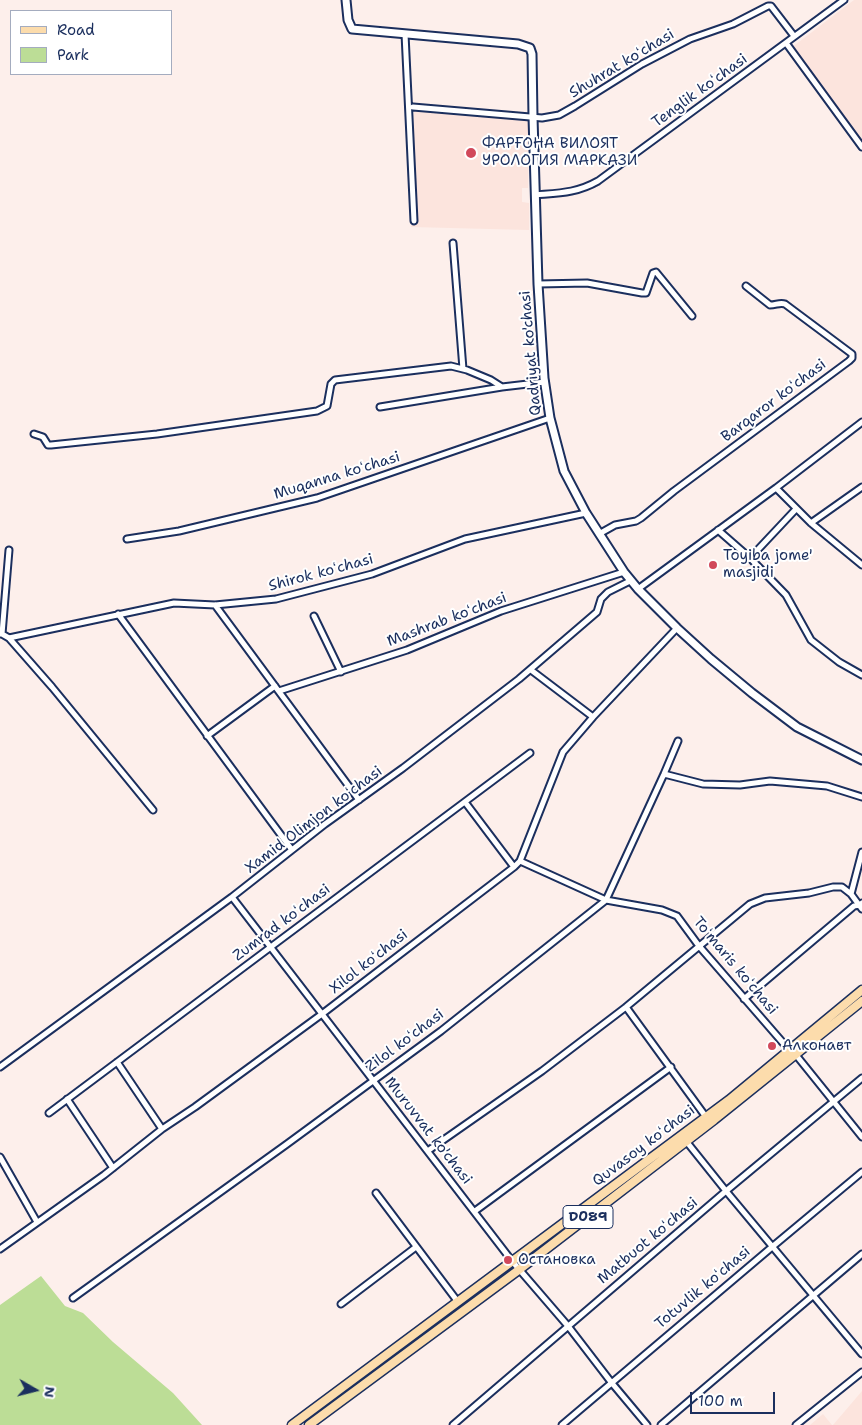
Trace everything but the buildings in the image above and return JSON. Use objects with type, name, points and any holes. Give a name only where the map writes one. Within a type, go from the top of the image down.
[{"type":"main road","name":"Quvasoy koʻchasi","points":[[309,1425],[520,1269],[686,1141],[793,1052],[862,990]]},
{"type":"main road","name":"Quvasoy koʻchasi","points":[[292,1425],[862,1001]]},
{"type":"street","name":"Qadriyat ko'chasi","points":[[346,0],[348,20],[352,29],[518,44],[530,48],[532,54],[538,284],[545,382],[550,418],[564,471],[599,534],[624,572],[638,589],[678,628],[711,659],[797,727],[862,760]]},
{"type":"street","name":"Tenglik koʻchasi","points":[[536,195],[572,192],[586,188],[598,181],[844,0]]},
{"type":"street","name":"Shuhrat koʻchasi","points":[[533,118],[559,115],[642,64],[690,39],[733,24],[768,6],[771,6],[794,36]]},
{"type":"street","points":[[405,34],[414,222]]},
{"type":"street","points":[[786,43],[862,148]]},
{"type":"street","points":[[413,107],[533,118]]},
{"type":"street","points":[[453,243],[463,369]]},
{"type":"street","points":[[538,284],[587,283],[642,293],[646,292],[653,273],[656,272],[692,316]]},
{"type":"street","name":"Barqaror koʻchasi","points":[[599,534],[616,525],[636,521],[641,518],[674,491],[852,358],[852,354],[785,304],[770,305],[746,286]]},
{"type":"street","points":[[34,434],[43,437],[48,445],[51,445],[168,432],[317,411],[327,406],[331,384],[335,380],[451,366],[492,380],[502,387],[505,386]]},
{"type":"street","points":[[380,407],[505,386],[545,382]]},
{"type":"street","name":"Muqanna koʻchasi","points":[[127,538],[178,531],[317,498],[550,418]]},
{"type":"street","points":[[638,589],[776,488],[862,422]]},
{"type":"street","points":[[811,523],[862,487]]},
{"type":"street","points":[[776,488],[811,523],[862,565]]},
{"type":"street","points":[[750,558],[796,509]]},
{"type":"street","name":"Shirok koʻchasi","points":[[9,638],[174,603],[215,605],[276,599],[372,574],[465,539],[586,512]]},
{"type":"street","points":[[718,530],[750,558],[786,595],[811,640],[839,662],[862,675]]},
{"type":"street","points":[[9,550],[1,634],[9,638],[52,687],[153,810]]},
{"type":"street","name":"Mashrab koʻchasi","points":[[279,691],[407,650],[501,611],[624,572]]},
{"type":"street","name":"Xamid Olimjon koʻchasi","points":[[0,1067],[232,897],[531,670],[597,612],[600,602],[605,596],[630,580]]},
{"type":"street","points":[[215,605],[359,800]]},
{"type":"street","points":[[118,614],[292,850]]},
{"type":"street","points":[[314,616],[340,672]]},
{"type":"street","name":"Xilol koʻchasi","points":[[0,1249],[322,1014],[514,867],[520,861],[563,752],[593,716],[678,628]]},
{"type":"street","points":[[531,670],[593,716]]},
{"type":"street","points":[[207,736],[275,686]]},
{"type":"street","name":"Zilol koʻchasi","points":[[73,1298],[441,1031],[606,900],[678,741]]},
{"type":"street","name":"Zumrad koʻchasi","points":[[49,1112],[530,752]]},
{"type":"street","points":[[664,774],[703,784],[740,785],[770,781],[827,786],[862,797]]},
{"type":"street","points":[[464,802],[514,867]]},
{"type":"street","points":[[851,894],[862,852]]},
{"type":"street","name":"Toʻmaris koʻchasi","points":[[520,861],[606,900],[662,910],[677,916],[699,946],[793,1052],[862,1137]]},
{"type":"street","points":[[428,1150],[542,1071],[626,1007],[750,904],[765,898],[808,894],[832,887],[842,887],[861,906]]},
{"type":"street","name":"Muruvvat ko'chasi","points":[[232,897],[520,1269]]},
{"type":"street","points":[[744,999],[854,906],[861,906]]},
{"type":"street","points":[[626,1007],[709,1114]]},
{"type":"street","points":[[117,1062],[162,1129]]},
{"type":"street","points":[[475,1211],[671,1067]]},
{"type":"street","name":"Matbuot koʻchasi","points":[[453,1425],[726,1191],[862,1078]]},
{"type":"street","points":[[67,1099],[113,1168]]},
{"type":"street","points":[[686,1141],[862,1354]]},
{"type":"street","points":[[0,1157],[37,1222]]},
{"type":"street","name":"Totuvlik koʻchasi","points":[[562,1425],[862,1172]]},
{"type":"street","points":[[376,1193],[458,1302]]},
{"type":"street","points":[[341,1304],[416,1247]]},
{"type":"street","points":[[661,1425],[862,1254]]},
{"type":"street","points":[[520,1269],[647,1425]]},
{"type":"street","points":[[796,1425],[862,1372]]},
{"type":"shaded area","points":[[854,0],[862,0],[862,146],[791,48]]},
{"type":"shaded area","name":"ФАРҒОНА ВИЛОЯТ УРОЛОГИЯ МАРКАЗИ","points":[[414,109],[529,119],[528,188],[522,188],[522,202],[529,203],[529,230],[411,227]]},
{"type":"shaded area","points":[[862,1391],[862,1425],[833,1425]]},
{"type":"shaded area","points":[[823,1414],[832,1425],[810,1425]]},
{"type":"green space","points":[[41,1276],[65,1306],[83,1313],[113,1342],[173,1393],[202,1425],[0,1425],[0,1305]]},
{"type":"place","name":"ФАРҒОНА ВИЛОЯТ УРОЛОГИЯ МАРКАЗИ","points":[[471,153]]},
{"type":"place","name":"Toyiba jome' masjidi","points":[[713,565]]},
{"type":"place","name":"Алконавт","points":[[772,1046]]},
{"type":"place","name":"Остановка","points":[[508,1260]]}]
